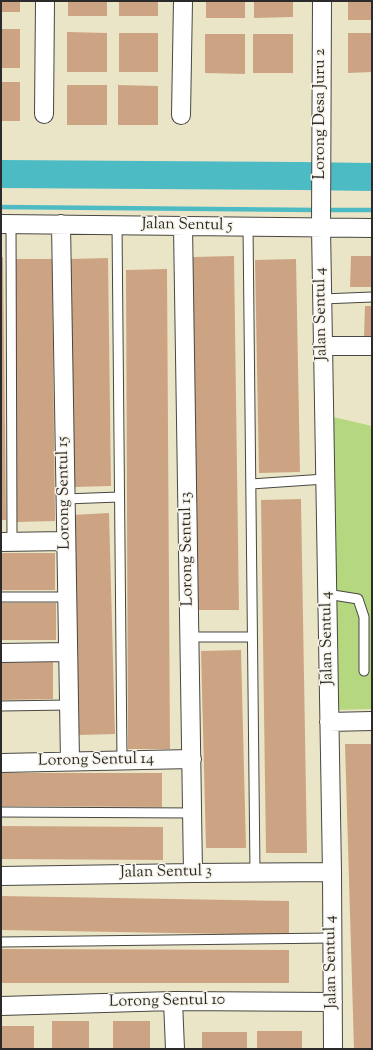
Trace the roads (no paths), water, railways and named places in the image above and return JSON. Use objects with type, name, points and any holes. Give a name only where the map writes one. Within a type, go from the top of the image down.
[{"type":"street","points":[[44,114],[45,1]]},
{"type":"street","points":[[181,115],[183,1]]},
{"type":"street","name":"Lorong Desa Juru 2","points":[[321,223],[322,1]]},
{"type":"street","name":"Jalan Sentul 5","points":[[6,224],[248,227],[321,223],[372,228]]},
{"type":"street","name":"Jalan Sentul 4","points":[[321,223],[332,872],[333,1049]]},
{"type":"street","name":"Lorong Sentul 15","points":[[61,224],[70,761]]},
{"type":"street","name":"Lorong Sentul 13","points":[[183,226],[193,873]]},
{"type":"street","points":[[322,346],[372,346]]},
{"type":"street","points":[[7,542],[66,541]]},
{"type":"street","points":[[1,653],[68,652]]},
{"type":"street","points":[[329,722],[372,721]]},
{"type":"street","name":"Lorong Sentul 14","points":[[1,763],[192,759]]},
{"type":"street","name":"Jalan Sentul 3","points":[[1,876],[332,872]]},
{"type":"street","points":[[173,1001],[175,1049]]},
{"type":"street","name":"Lorong Sentul 10","points":[[1,1006],[173,1001],[333,1002]]},
{"type":"lane","points":[[6,224],[7,542]]},
{"type":"lane","points":[[116,225],[122,760]]},
{"type":"lane","points":[[248,227],[255,873]]},
{"type":"lane","points":[[322,299],[372,297]]},
{"type":"lane","points":[[251,484],[325,479]]},
{"type":"lane","points":[[65,499],[119,497]]},
{"type":"lane","points":[[327,594],[358,599],[364,617],[364,671]]},
{"type":"lane","points":[[1,597],[67,597]]},
{"type":"lane","points":[[190,636],[252,637]]},
{"type":"lane","points":[[1,706],[69,706]]},
{"type":"lane","points":[[1,812],[192,813]]},
{"type":"lane","points":[[1,942],[332,938]]},
{"type":"waterway","points":[[1,174],[372,177]]},
{"type":"waterway","points":[[1,207],[317,210]]},
{"type":"waterway","points":[[325,210],[372,210]]}]
